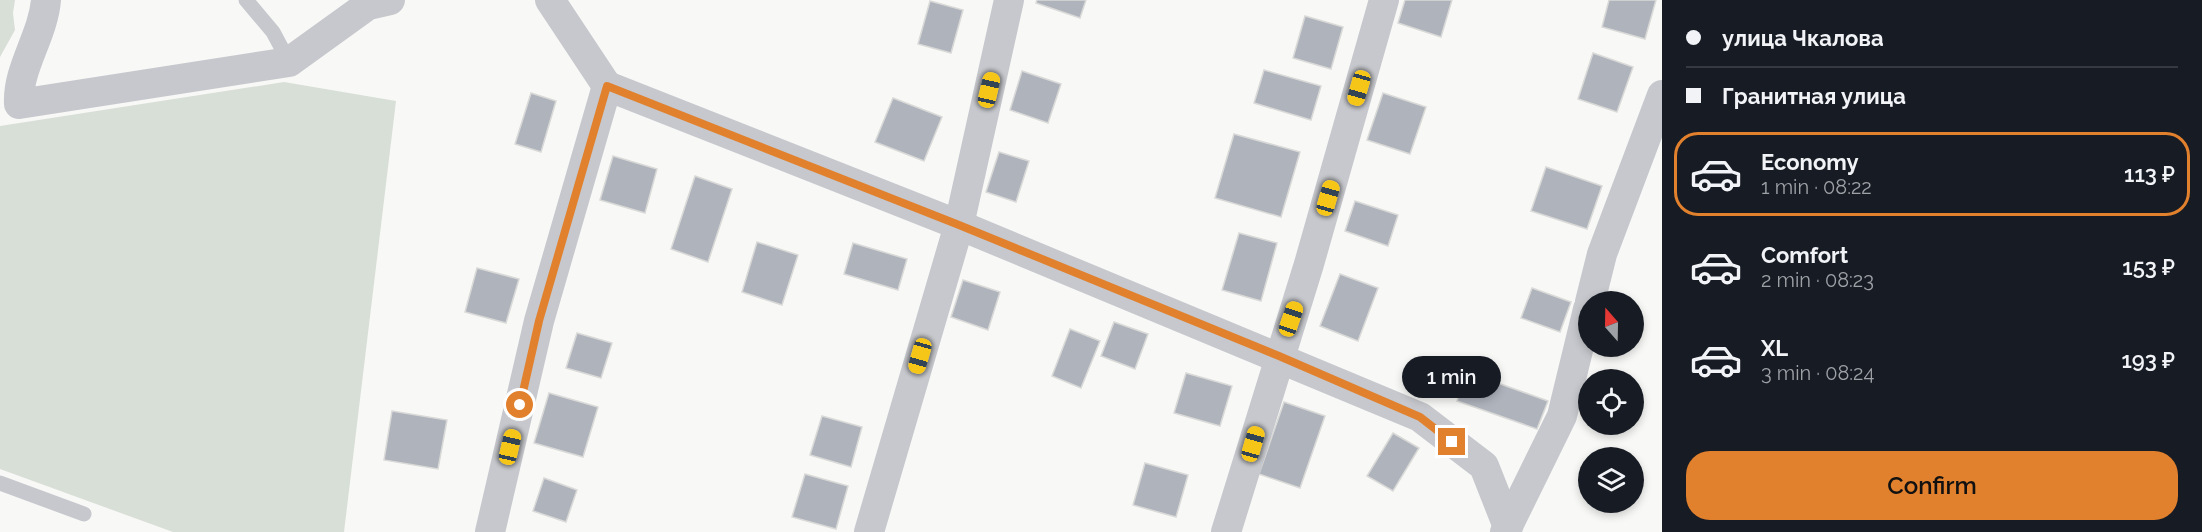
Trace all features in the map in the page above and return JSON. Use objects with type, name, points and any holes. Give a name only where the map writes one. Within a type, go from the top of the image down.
[{"type":"street","points":[[46,0],[41,28],[18,90],[19,104],[289,62],[368,5],[390,0]]},
{"type":"street","points":[[550,0],[607,86],[959,225],[1279,356],[1420,417],[1484,466],[1506,529]]},
{"type":"street","points":[[869,532],[959,225],[1009,0]]},
{"type":"street","points":[[1226,532],[1309,264],[1384,0]]},
{"type":"street","points":[[490,532],[539,321],[607,86]]},
{"type":"street","points":[[1593,291],[1602,254],[1662,96]]},
{"type":"street","points":[[1506,529],[1562,416],[1578,350]]},
{"type":"lane","points":[[246,0],[273,32],[289,62]]},
{"type":"lane","points":[[0,483],[84,514]]},
{"type":"shaded area","points":[[0,0],[15,0],[13,13],[15,30],[0,57]]},
{"type":"shaded area","points":[[284,82],[396,101],[344,532],[173,532],[0,469],[0,126]]},
{"type":"building","points":[[1037,0],[1086,0],[1080,18],[1036,3]]},
{"type":"building","points":[[1405,0],[1452,0],[1441,37],[1398,23]]},
{"type":"building","points":[[1609,0],[1656,0],[1645,39],[1602,27]]},
{"type":"building","points":[[930,1],[963,10],[951,53],[918,44]]},
{"type":"building","points":[[1305,16],[1343,27],[1331,69],[1293,58]]},
{"type":"building","points":[[1593,53],[1633,67],[1617,112],[1578,99]]},
{"type":"building","points":[[1264,70],[1321,86],[1311,120],[1254,103]]},
{"type":"building","points":[[1022,71],[1061,84],[1048,123],[1010,110]]},
{"type":"building","points":[[531,93],[556,101],[541,152],[515,144]]},
{"type":"building","points":[[1383,93],[1426,107],[1410,154],[1367,140]]},
{"type":"building","points":[[893,98],[942,117],[924,161],[875,142]]},
{"type":"building","points":[[1234,134],[1300,152],[1281,217],[1215,198]]},
{"type":"building","points":[[999,152],[1029,161],[1016,202],[986,192]]},
{"type":"building","points":[[613,156],[657,169],[645,213],[600,200]]},
{"type":"building","points":[[1546,167],[1602,186],[1587,229],[1531,211]]},
{"type":"building","points":[[695,176],[732,189],[708,262],[671,249]]},
{"type":"building","points":[[1355,201],[1398,215],[1388,246],[1345,231]]},
{"type":"building","points":[[1239,233],[1277,243],[1261,301],[1222,290]]},
{"type":"building","points":[[757,242],[798,255],[782,305],[742,292]]},
{"type":"building","points":[[853,243],[907,259],[898,290],[844,274]]},
{"type":"building","points":[[477,268],[519,279],[506,323],[465,312]]},
{"type":"building","points":[[1340,274],[1378,288],[1358,341],[1320,326]]},
{"type":"building","points":[[963,280],[1000,292],[988,330],[951,317]]},
{"type":"building","points":[[1532,288],[1571,302],[1560,332],[1521,318]]},
{"type":"building","points":[[1114,322],[1148,334],[1135,369],[1101,356]]},
{"type":"building","points":[[1070,329],[1100,341],[1081,388],[1052,376]]},
{"type":"building","points":[[577,333],[612,343],[601,378],[566,368]]},
{"type":"building","points":[[1467,372],[1548,401],[1537,429],[1457,401]]},
{"type":"building","points":[[1186,373],[1232,386],[1220,426],[1174,413]]},
{"type":"building","points":[[549,393],[598,407],[583,457],[534,443]]},
{"type":"building","points":[[1284,402],[1325,416],[1300,488],[1259,474]]},
{"type":"building","points":[[392,411],[447,420],[438,469],[384,460]]},
{"type":"building","points":[[822,416],[862,427],[851,467],[810,455]]},
{"type":"building","points":[[1393,433],[1419,448],[1393,491],[1367,476]]},
{"type":"building","points":[[1145,463],[1188,475],[1176,517],[1133,505]]},
{"type":"building","points":[[805,474],[848,486],[836,529],[792,517]]},
{"type":"building","points":[[544,478],[577,490],[566,522],[533,511]]},
{"type":"route","points":[[520,405],[539,321],[607,86],[959,225],[1279,356],[1420,417],[1452,442]]}]
